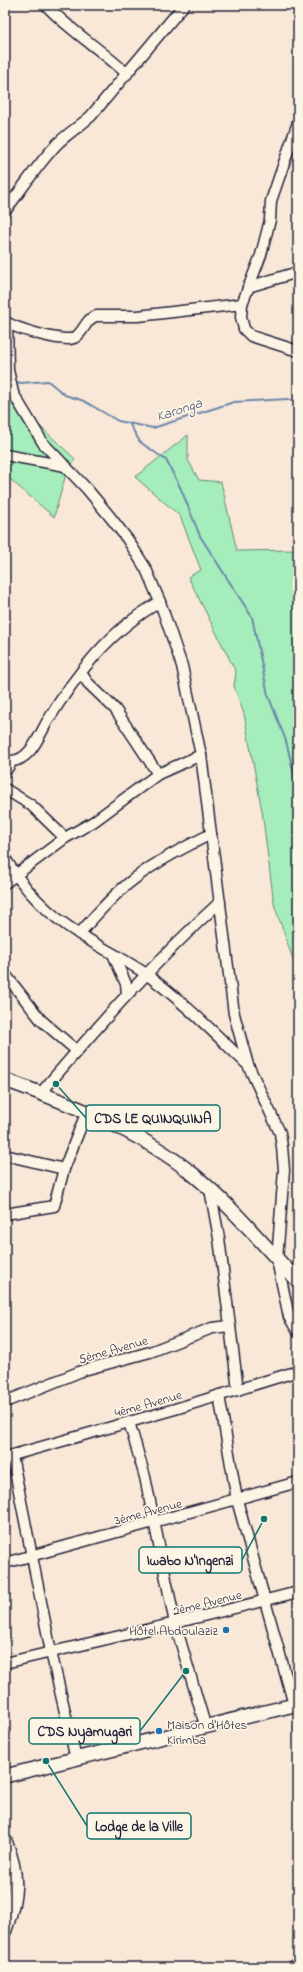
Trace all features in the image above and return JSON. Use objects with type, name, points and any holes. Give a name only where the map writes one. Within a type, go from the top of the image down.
[{"type":"main road","points":[[5,1080],[87,1111],[162,1152],[194,1175],[210,1189],[298,1282]]},
{"type":"main road","points":[[5,1776],[205,1725],[296,1704]]},
{"type":"main road","points":[[5,1840],[15,1869],[16,1880],[12,1909],[5,1930]]},
{"type":"street","points":[[46,5],[71,28],[109,57],[127,74]]},
{"type":"street","points":[[5,212],[58,142],[76,130],[91,116],[184,5]]},
{"type":"street","points":[[298,122],[271,201],[270,220],[261,255],[242,304],[240,322],[251,336],[298,351]]},
{"type":"street","points":[[248,287],[298,272]]},
{"type":"street","points":[[242,304],[138,316],[96,316],[90,319],[79,334],[73,339],[65,339],[32,332],[6,322],[7,384],[43,443],[66,466],[128,540],[146,569],[160,602],[182,666],[201,755],[234,1014],[248,1065],[280,1133],[284,1170],[277,1260],[289,1317],[298,1332]]},
{"type":"street","points":[[5,455],[66,466]]},
{"type":"street","points":[[5,772],[12,761],[16,761],[34,747],[48,721],[81,673],[112,636],[129,621],[160,602]]},
{"type":"street","points":[[81,673],[88,683],[115,709],[158,774]]},
{"type":"street","points":[[5,883],[66,838],[93,822],[158,774],[201,755]]},
{"type":"street","points":[[5,789],[16,794],[31,805],[66,838]]},
{"type":"street","points":[[79,934],[102,908],[134,879],[165,858],[212,834]]},
{"type":"street","points":[[5,858],[16,876],[43,905],[79,934],[124,959],[147,975],[185,1005],[248,1065]]},
{"type":"street","points":[[40,1094],[127,993],[147,975],[186,933],[220,902]]},
{"type":"street","points":[[113,954],[126,984],[127,993]]},
{"type":"street","points":[[5,974],[41,1020],[77,1051]]},
{"type":"street","points":[[5,1214],[54,1206],[64,1169],[87,1111]]},
{"type":"street","points":[[5,1155],[64,1169]]},
{"type":"street","points":[[210,1189],[219,1238],[238,1390]]},
{"type":"street","name":"5ème Avenue","points":[[5,1402],[84,1370],[150,1352],[212,1328],[230,1326]]},
{"type":"street","name":"4ème Avenue","points":[[8,1457],[298,1371]]},
{"type":"street","points":[[219,1395],[237,1500],[296,1704]]},
{"type":"street","points":[[130,1422],[145,1477],[175,1624],[205,1725]]},
{"type":"street","points":[[8,1457],[76,1759]]},
{"type":"street","name":"3ème Avenue","points":[[5,1563],[298,1482]]},
{"type":"street","name":"2ème Avenue","points":[[5,1663],[175,1624],[298,1592]]},
{"type":"street","points":[[292,1967],[298,1962]]},
{"type":"green space","points":[[5,402],[24,411],[75,459],[66,474],[54,517],[5,475]]},
{"type":"green space","points":[[188,435],[188,460],[199,480],[221,482],[237,551],[298,550],[298,974],[274,904],[262,811],[244,714],[234,686],[236,672],[188,577],[201,570],[180,516],[135,477]]},
{"type":"waterway","name":"Karonga","points":[[14,381],[21,383],[48,381],[65,395],[84,401],[118,421],[153,428],[234,402],[287,399],[298,402]]},
{"type":"waterway","points":[[129,423],[140,442],[166,460],[181,489],[200,536],[252,617],[268,695],[286,741],[298,791]]},
{"type":"place","name":"CDS LE QUINQUINA","points":[[56,1084]]},
{"type":"place","name":"Iwabo N'Ingenzi","points":[[264,1519]]},
{"type":"place","name":"Hôtel Abdoulaziz","points":[[226,1630]]},
{"type":"place","name":"CDS Nyamugari","points":[[186,1671]]},
{"type":"place","name":"Maison d'Hôtes Kirimba","points":[[159,1731]]},
{"type":"place","name":"Lodge de la Ville","points":[[46,1761]]}]
